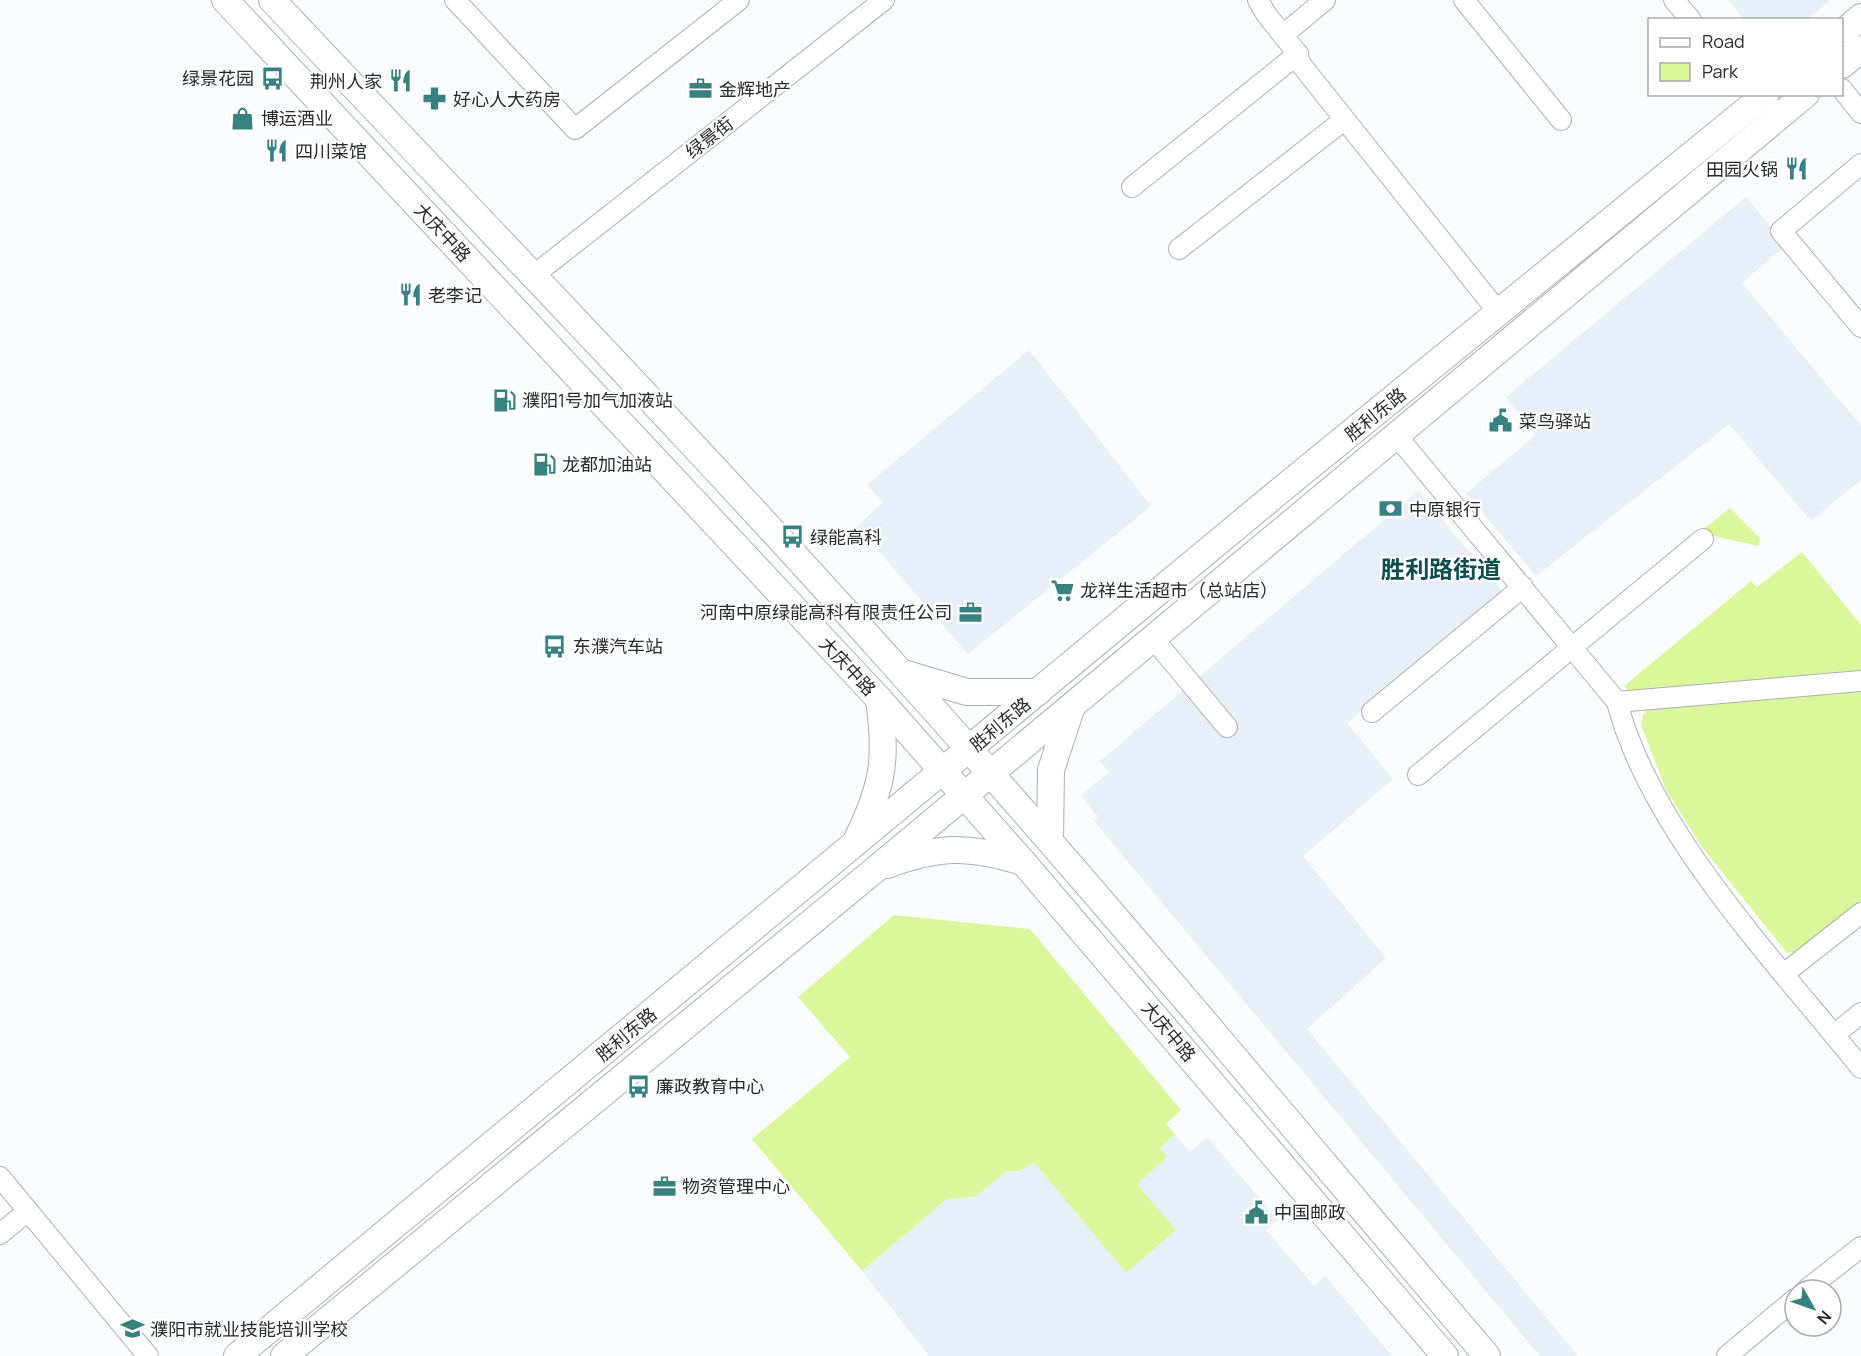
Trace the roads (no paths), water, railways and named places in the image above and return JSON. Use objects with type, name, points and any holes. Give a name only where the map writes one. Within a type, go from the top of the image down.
[{"type":"main road","name":"大庆中路","points":[[225,0],[879,699],[1023,862],[1445,1356]]},
{"type":"main road","name":"大庆中路","points":[[279,2],[902,673],[1050,840],[1486,1356]]},
{"type":"main road","points":[[1843,32],[1861,17]]},
{"type":"main road","points":[[1843,64],[1861,49]]},
{"type":"main road","name":"胜利东路","points":[[284,1356],[876,869],[1073,702],[1804,96]]},
{"type":"main road","name":"胜利东路","points":[[237,1356],[1759,97]]},
{"type":"main road","points":[[902,673],[966,692],[1038,692]]},
{"type":"main road","points":[[854,845],[872,810],[882,776],[885,742],[879,699]]},
{"type":"main road","points":[[1050,840],[1051,770],[1073,702]]},
{"type":"main road","points":[[876,869],[913,855],[946,849],[981,850],[1023,862]]},
{"type":"street","points":[[455,0],[574,129],[739,0]]},
{"type":"street","name":"绿景街","points":[[534,275],[884,0]]},
{"type":"street","points":[[1258,0],[1298,54],[1299,63],[1499,313]]},
{"type":"street","points":[[1283,35],[1325,0]]},
{"type":"street","points":[[1464,0],[1561,120]]},
{"type":"street","points":[[1674,0],[1688,18]]},
{"type":"street","points":[[1132,187],[1298,54]]},
{"type":"street","points":[[1843,90],[1861,113]]},
{"type":"street","points":[[1759,97],[1775,121]]},
{"type":"street","points":[[1179,249],[1344,120]]},
{"type":"street","points":[[1861,164],[1781,231],[1861,327]]},
{"type":"street","points":[[1396,435],[1617,702],[1623,724],[1662,809],[1701,868],[1861,1068]]},
{"type":"street","points":[[1418,775],[1703,539]]},
{"type":"street","points":[[1372,712],[1523,587]]},
{"type":"street","points":[[1152,637],[1227,727]]},
{"type":"street","points":[[1617,702],[1861,681]]},
{"type":"street","points":[[1785,973],[1861,913]]},
{"type":"street","points":[[1834,1035],[1861,1013]]},
{"type":"street","points":[[0,1177],[148,1356]]},
{"type":"street","points":[[0,1234],[28,1211]]},
{"type":"street","points":[[1821,1278],[1861,1247]]},
{"type":"street","points":[[1727,1356],[1783,1309]]},
{"type":"place","name":"绿景花园","points":[[272,78]]},
{"type":"place","name":"荆州人家","points":[[400,81]]},
{"type":"place","name":"金辉地产","points":[[701,89]]},
{"type":"place","name":"好心人大药房","points":[[435,99]]},
{"type":"place","name":"博运酒业","points":[[243,118]]},
{"type":"place","name":"四川菜馆","points":[[277,151]]},
{"type":"place","name":"田园火锅","points":[[1796,169]]},
{"type":"place","name":"老李记","points":[[410,295]]},
{"type":"place","name":"濮阳1号加气加液站","points":[[504,400]]},
{"type":"place","name":"菜鸟驿站","points":[[1501,421]]},
{"type":"place","name":"龙都加油站","points":[[544,464]]},
{"type":"place","name":"中原银行","points":[[1391,509]]},
{"type":"place","name":"绿能高科","points":[[792,537]]},
{"type":"place","name":"龙祥生活超市（总站店）","points":[[1062,590]]},
{"type":"place","name":"河南中原绿能高科有限责任公司","points":[[970,612]]},
{"type":"place","name":"东濮汽车站","points":[[555,646]]},
{"type":"place","name":"廉政教育中心","points":[[638,1086]]},
{"type":"place","name":"物资管理中心","points":[[664,1186]]},
{"type":"place","name":"中国邮政","points":[[1256,1212]]},
{"type":"place","name":"濮阳市就业技能培训学校","points":[[132,1329]]},
{"type":"district","name":"胜利路街道","points":[[1441,568]]}]
